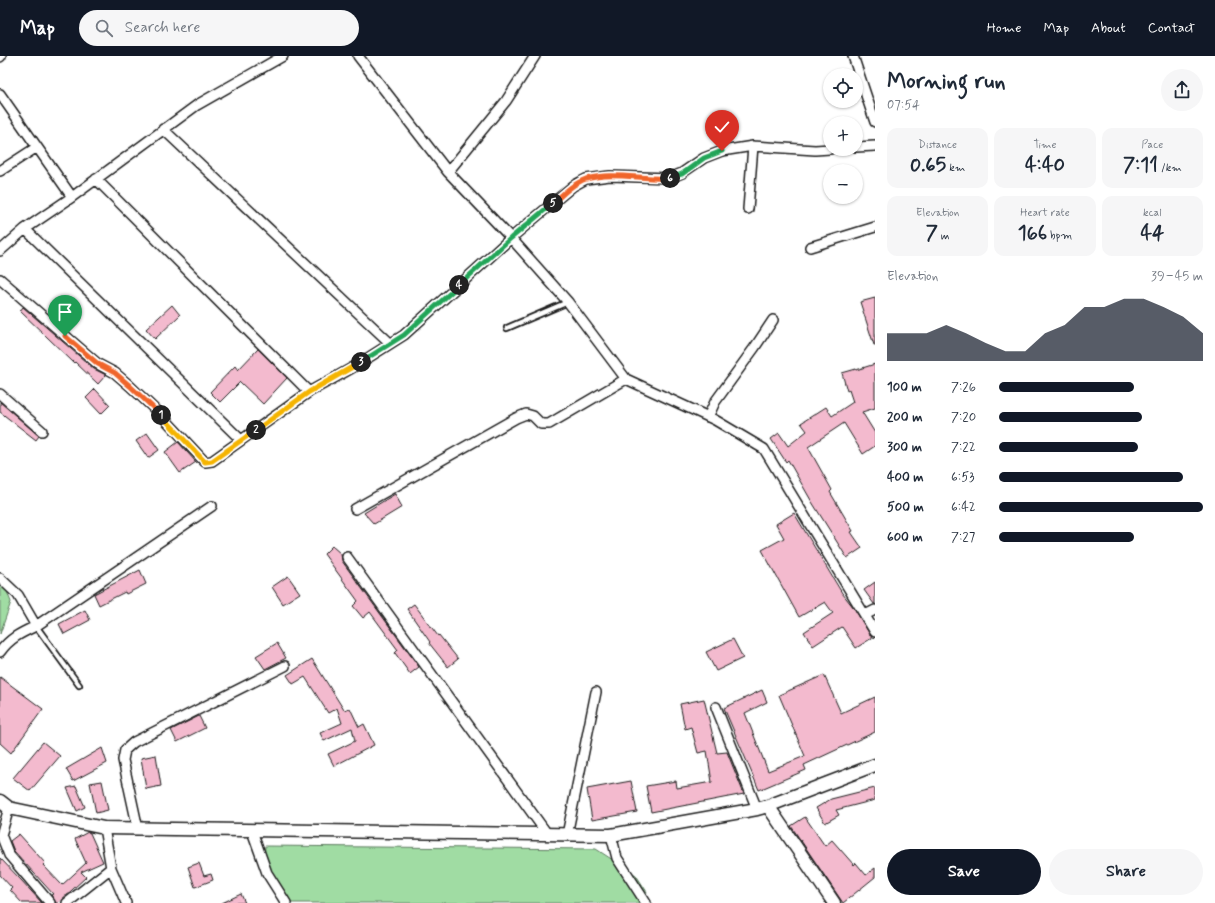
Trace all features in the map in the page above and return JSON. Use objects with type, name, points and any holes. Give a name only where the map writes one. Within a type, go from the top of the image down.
[{"type":"street","points":[[0,251],[25,229],[72,197],[197,105],[283,56]]},
{"type":"street","points":[[358,56],[448,172],[511,238],[568,302],[626,379],[708,417],[764,449],[875,632]]},
{"type":"street","points":[[448,172],[506,100],[535,56]]},
{"type":"street","points":[[853,56],[875,122]]},
{"type":"street","points":[[0,94],[72,197]]},
{"type":"street","points":[[163,129],[390,344]]},
{"type":"street","points":[[0,278],[98,364],[115,373],[130,386],[164,418],[205,462],[212,461],[309,392],[352,368],[404,335],[511,238],[573,186],[586,179],[610,176],[670,178],[682,174],[704,158],[722,151],[753,146],[823,149]]},
{"type":"street","points":[[748,209],[753,146]]},
{"type":"street","points":[[863,147],[875,146]]},
{"type":"street","points":[[0,171],[37,147]]},
{"type":"street","points":[[96,179],[309,392]]},
{"type":"street","points":[[810,247],[875,227]]},
{"type":"street","points":[[25,229],[241,440]]},
{"type":"street","points":[[708,417],[715,402],[773,320]]},
{"type":"street","points":[[355,509],[516,418],[526,414],[533,416],[541,424],[549,424],[626,379]]},
{"type":"street","points":[[0,394],[42,432]]},
{"type":"street","points":[[0,652],[7,642],[36,626],[212,506]]},
{"type":"street","points":[[347,557],[548,835]]},
{"type":"street","points":[[0,578],[18,595],[36,626]]},
{"type":"street","points":[[865,615],[875,610]]},
{"type":"street","points":[[138,829],[123,760],[125,750],[134,742],[285,666]]},
{"type":"street","points":[[567,835],[596,692]]},
{"type":"street","points":[[716,707],[762,807],[834,903]]},
{"type":"street","points":[[50,903],[9,855],[1,835],[4,804],[104,828],[611,836],[762,807],[875,765]]},
{"type":"street","points":[[104,828],[111,868],[126,903]]},
{"type":"street","points":[[252,830],[267,872],[286,903]]},
{"type":"street","points":[[611,836],[617,858],[646,903]]},
{"type":"street","points":[[67,903],[111,868]]},
{"type":"lane","points":[[507,328],[568,302]]},
{"type":"lane","points":[[36,626],[79,685]]},
{"type":"green space","points":[[0,583],[6,589],[11,602],[0,634]]},
{"type":"green space","points":[[265,846],[596,849],[636,875],[647,892],[644,900],[646,903],[291,903],[264,860]]},
{"type":"building","points":[[875,298],[875,345],[874,345],[860,302]]},
{"type":"building","points":[[172,305],[180,315],[155,339],[146,329]]},
{"type":"building","points":[[23,307],[94,369],[106,375],[98,384],[20,311]]},
{"type":"building","points":[[258,349],[287,378],[263,404],[240,382],[220,402],[210,392],[235,366],[238,370]]},
{"type":"building","points":[[875,364],[875,408],[862,412],[875,433],[875,446],[863,454],[844,423],[808,447],[832,490],[830,492],[853,531],[851,532],[862,548],[847,558],[788,460],[786,462],[771,439],[779,433],[788,446],[807,431],[801,423],[826,407],[832,416],[853,402],[849,390],[847,391],[842,373]]},
{"type":"building","points":[[95,389],[110,405],[101,414],[86,398]]},
{"type":"building","points":[[0,402],[39,436],[36,440],[0,412]]},
{"type":"building","points":[[147,433],[159,450],[148,458],[136,441]]},
{"type":"building","points":[[178,442],[196,462],[180,473],[165,452]]},
{"type":"building","points":[[395,494],[402,507],[374,524],[364,513]]},
{"type":"building","points":[[794,513],[842,593],[854,608],[872,638],[856,648],[842,627],[813,646],[804,632],[833,613],[825,602],[799,617],[762,550],[784,538],[776,524]]},
{"type":"building","points":[[332,546],[341,554],[342,561],[419,667],[410,674],[395,653],[398,650],[370,612],[363,618],[353,606],[358,601],[324,554]]},
{"type":"building","points":[[140,570],[146,584],[126,594],[125,592],[99,605],[94,594]]},
{"type":"building","points":[[288,576],[300,593],[283,604],[272,587]]},
{"type":"building","points":[[875,582],[875,604],[874,604],[864,590]]},
{"type":"building","points":[[414,604],[438,636],[439,635],[458,659],[448,667],[429,643],[430,642],[407,609]]},
{"type":"building","points":[[85,610],[90,620],[64,634],[59,624]]},
{"type":"building","points":[[733,639],[743,658],[716,671],[706,652]]},
{"type":"building","points":[[277,643],[286,658],[265,669],[256,656]]},
{"type":"building","points":[[312,659],[344,710],[350,708],[359,727],[364,724],[374,745],[334,766],[328,754],[355,741],[352,728],[324,741],[320,733],[342,723],[337,708],[328,713],[305,677],[293,684],[287,675]]},
{"type":"building","points":[[824,675],[841,713],[875,697],[875,732],[804,765],[806,770],[759,790],[724,708],[762,690],[767,702],[745,713],[768,771],[805,756],[779,695]]},
{"type":"building","points":[[0,677],[43,709],[11,753],[0,743]]},
{"type":"building","points":[[704,699],[717,753],[727,752],[744,794],[651,812],[646,786],[676,781],[677,788],[712,782],[707,751],[698,753],[691,727],[685,729],[680,704]]},
{"type":"building","points":[[199,716],[205,728],[177,742],[171,730]]},
{"type":"building","points":[[43,742],[60,756],[30,791],[13,778]]},
{"type":"building","points":[[102,748],[107,763],[73,781],[66,769]]},
{"type":"building","points":[[156,755],[161,786],[146,789],[141,758]]},
{"type":"building","points":[[102,781],[108,810],[96,813],[90,783]]},
{"type":"building","points":[[631,781],[637,812],[592,820],[587,789]]},
{"type":"building","points":[[76,786],[85,807],[77,811],[67,788]]},
{"type":"building","points":[[875,788],[875,800],[836,810],[839,815],[825,823],[816,808],[831,799]]},
{"type":"building","points":[[805,817],[825,846],[832,840],[854,865],[856,863],[866,875],[875,868],[875,877],[843,903],[791,826]]},
{"type":"building","points":[[88,832],[90,833],[103,862],[81,872],[86,877],[58,903],[56,903],[51,895],[53,894],[14,851],[10,841],[19,834],[45,863],[43,865],[62,885],[86,863],[75,839]]},
{"type":"building","points":[[0,858],[42,903],[22,903],[10,890],[12,888],[0,875]]},
{"type":"building","points":[[199,863],[204,876],[211,874],[213,880],[195,887],[188,867]]},
{"type":"building","points":[[241,894],[245,903],[222,903]]},
{"type":"route","points":[[65,336],[98,364],[115,373],[130,386],[164,418],[201,459],[205,462],[212,461],[309,392],[352,368],[404,335],[511,238],[573,186],[586,179],[610,176],[670,178],[682,174],[704,158],[722,151]]}]
